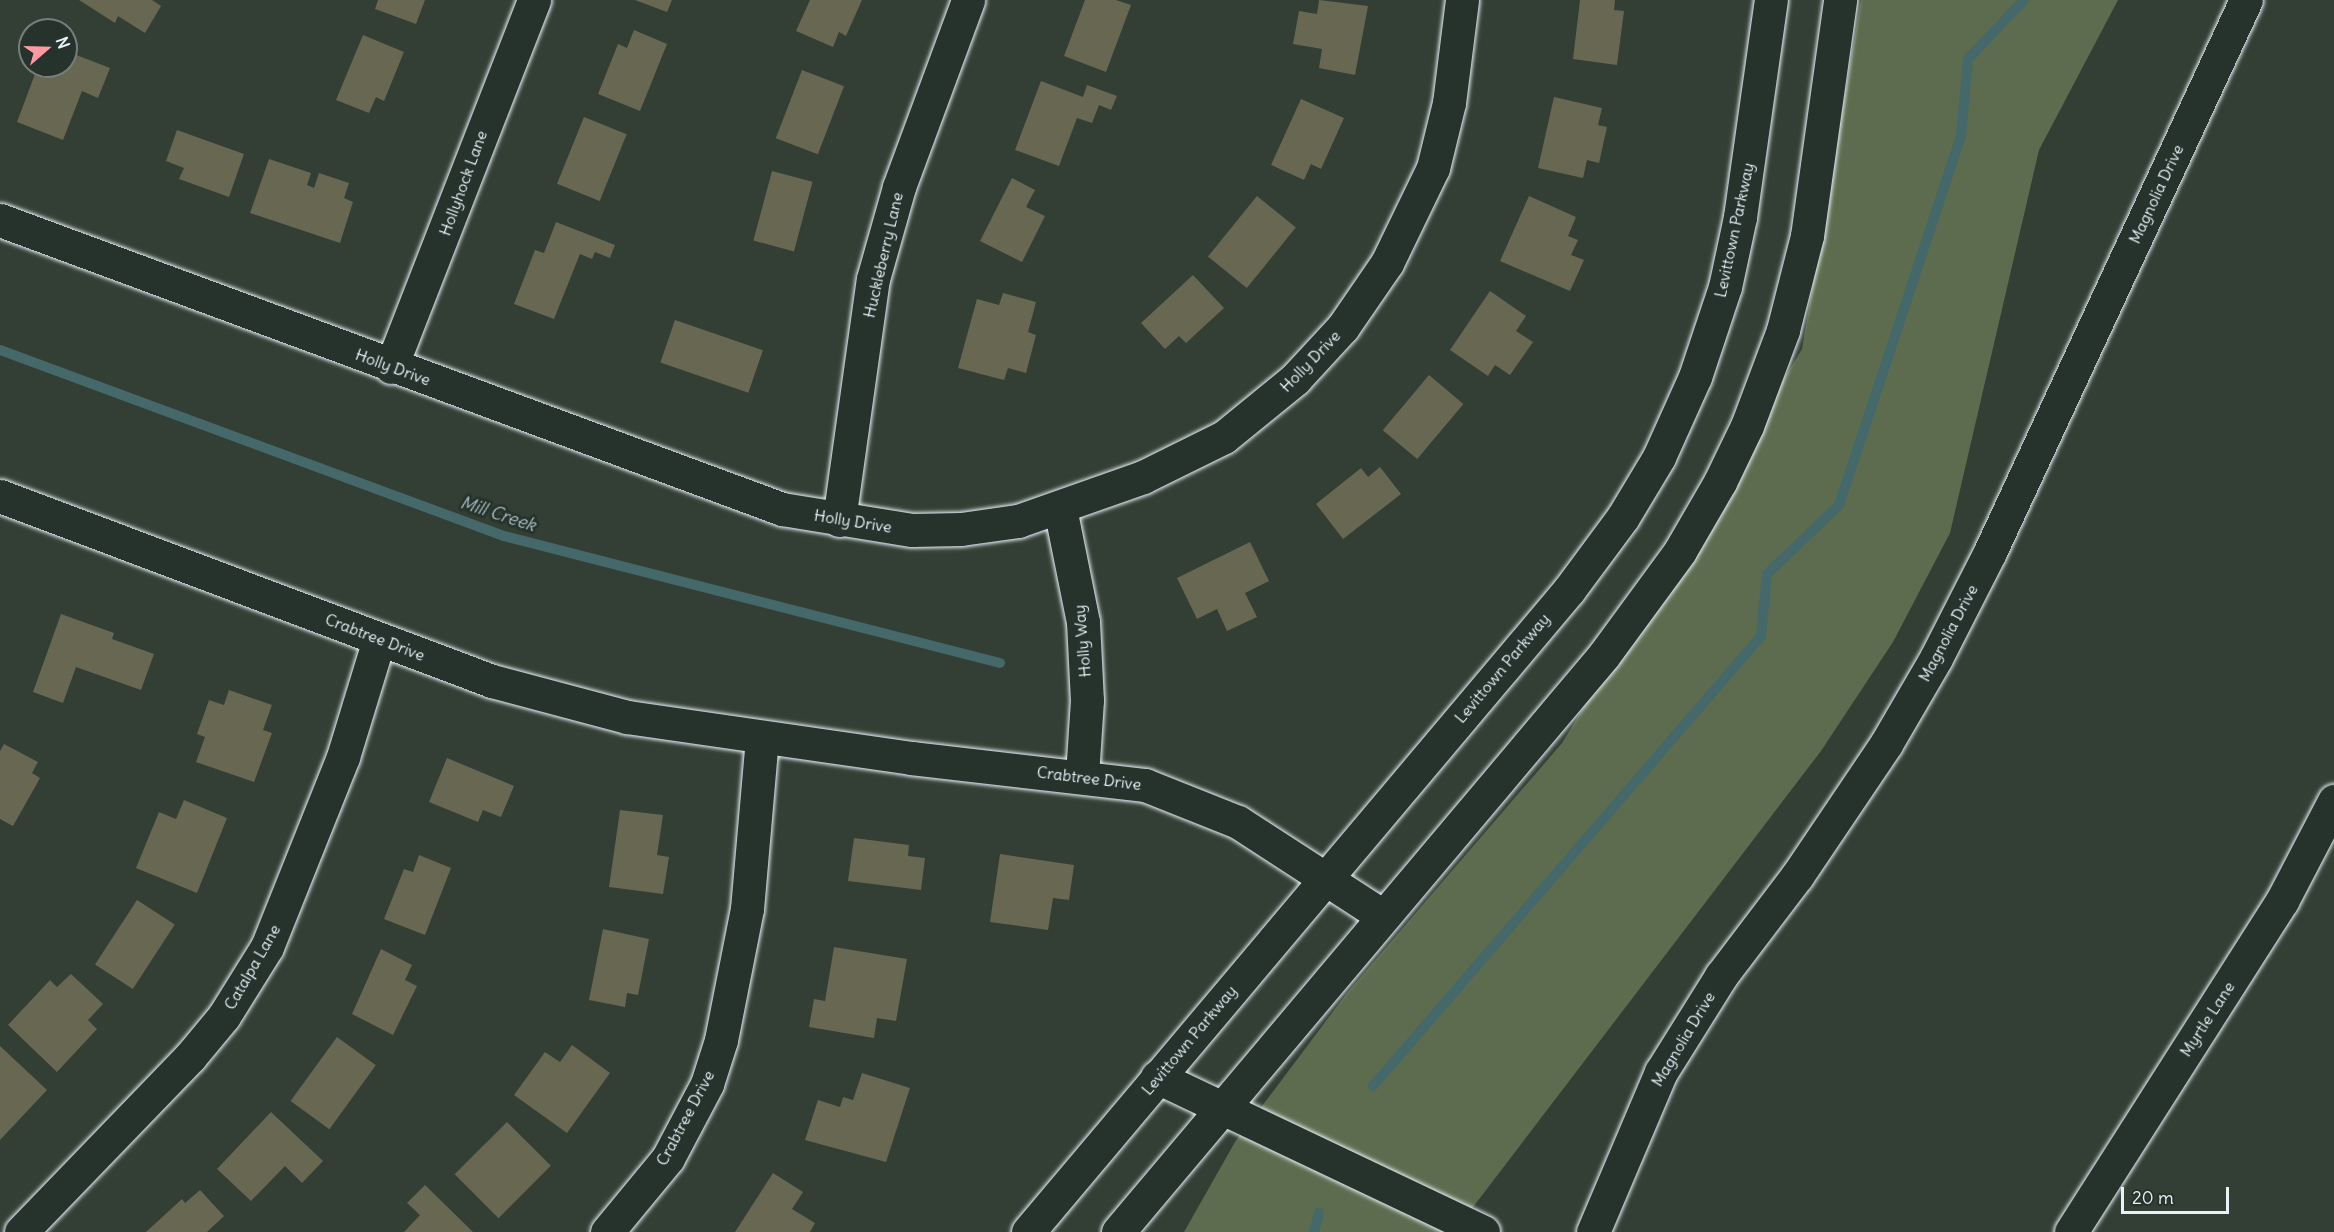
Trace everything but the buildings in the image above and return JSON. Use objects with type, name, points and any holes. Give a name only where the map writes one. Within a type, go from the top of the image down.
[{"type":"street","name":"Hollyhock Lane","points":[[391,366],[534,0]]},
{"type":"street","name":"Huckleberry Lane","points":[[839,520],[873,279],[899,186],[968,0]]},
{"type":"street","name":"Holly Drive","points":[[0,220],[782,509],[912,530],[960,529],[1018,521],[1143,477],[1224,437],[1295,379],[1343,327],[1387,263],[1433,168],[1449,103],[1462,0]]},
{"type":"street","name":"Levittown Parkway","points":[[1028,1232],[1569,590],[1623,517],[1659,457],[1695,377],[1725,287],[1740,217],[1771,0]]},
{"type":"street","points":[[1118,1232],[1634,618],[1720,482],[1747,426],[1783,330],[1807,236],[1840,0]]},
{"type":"street","name":"Magnolia Drive","points":[[1593,1232],[1661,1072],[1721,976],[1797,876],[1886,744],[1936,658],[1990,552],[2246,0]]},
{"type":"street","name":"Crabtree Drive","points":[[0,496],[492,681],[555,699],[627,717],[762,738],[1145,785],[1196,802],[1238,822],[1383,916]]},
{"type":"street","name":"Holly Way","points":[[1060,508],[1083,622],[1087,700],[1082,777]]},
{"type":"street","name":"Catalpa Lane","points":[[21,1232],[190,1057],[224,1016],[267,947],[343,757],[379,639]]},
{"type":"street","name":"Crabtree Drive","points":[[607,1232],[668,1158],[707,1084],[721,1040],[747,909],[762,738]]},
{"type":"street","name":"Myrtle Lane","points":[[2071,1232],[2282,901],[2334,801]]},
{"type":"street","points":[[1157,1077],[1223,1106],[1483,1232]]},
{"type":"green space","points":[[1861,0],[2118,0],[2039,150],[1950,533],[1893,642],[1821,751],[1454,1232],[1184,1232],[1235,1142],[1347,993],[1562,743],[1802,349]]},
{"type":"waterway","points":[[1373,1086],[1761,636],[1767,574],[1839,505],[1961,136],[1968,59],[2024,0]]},
{"type":"waterway","name":"Mill Creek","points":[[0,350],[504,536],[1000,663]]},
{"type":"waterway","points":[[1314,1232],[1319,1213]]}]
